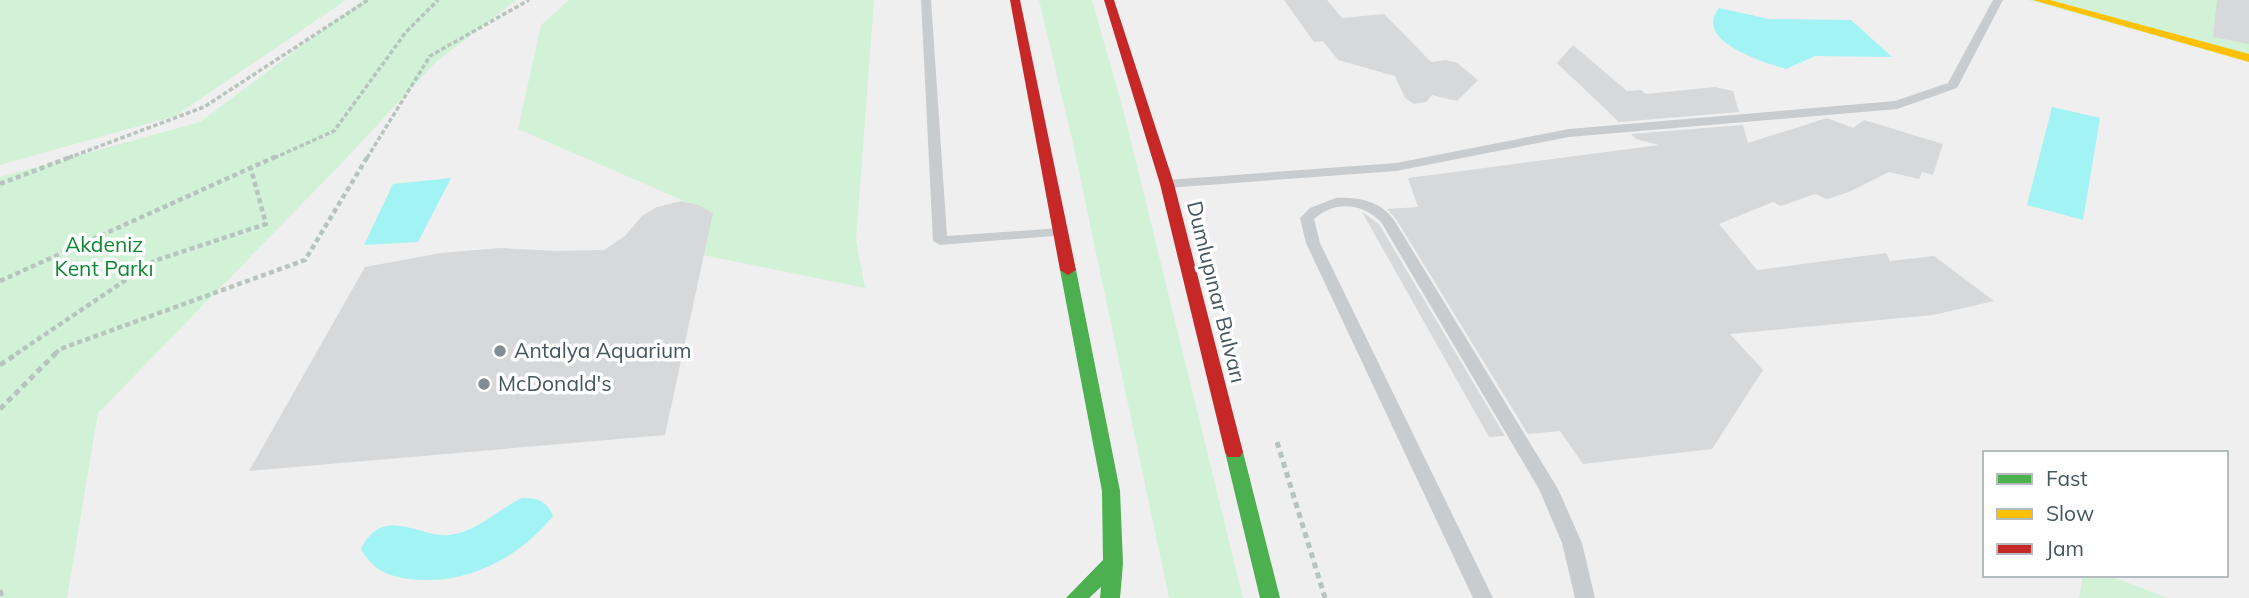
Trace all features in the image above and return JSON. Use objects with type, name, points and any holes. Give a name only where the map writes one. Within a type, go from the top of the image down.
[{"type":"main road","points":[[1015,0],[1111,491],[1113,563],[1110,598]]},
{"type":"main road","name":"Dumlupınar Bulvarı","points":[[1109,0],[1167,184],[1270,598]]},
{"type":"main road","points":[[2038,0],[2249,58]]},
{"type":"main road","points":[[1076,598],[1113,563]]},
{"type":"lane","points":[[926,0],[940,241],[1061,232]]},
{"type":"lane","points":[[1167,184],[1395,167],[1569,133],[1898,105],[1953,85],[1998,0]]},
{"type":"lane","points":[[1483,598],[1313,243],[1307,218],[1323,206],[1352,202],[1368,204],[1382,212],[1388,220],[1541,478],[1558,512],[1583,576],[1585,598]]},
{"type":"path","points":[[0,184],[204,107],[368,0]]},
{"type":"path","points":[[0,281],[334,131],[406,32],[438,0]]},
{"type":"path","points":[[0,409],[60,349],[305,260],[430,56],[529,0]]},
{"type":"path","points":[[0,365],[154,261],[266,224],[251,169]]},
{"type":"path","points":[[0,590],[2,598]]},
{"type":"green space","points":[[0,0],[346,0],[175,116],[0,165]]},
{"type":"green space","name":"Akdeniz Kent Parkı","points":[[363,0],[516,0],[436,62],[339,166],[98,413],[67,598],[0,598],[0,177],[200,122]]},
{"type":"green space","points":[[569,0],[874,0],[856,240],[865,288],[703,255],[712,213],[518,129],[541,25]]},
{"type":"green space","points":[[1039,0],[1092,0],[1123,109],[1243,598],[1169,598],[1072,139]]},
{"type":"green space","points":[[2028,0],[2249,0],[2249,62]]},
{"type":"green space","points":[[2083,577],[2113,577],[2167,598],[2079,598]]},
{"type":"water","points":[[1719,8],[1769,19],[1851,20],[1892,57],[1815,56],[1786,69],[1748,55],[1723,40],[1715,30],[1713,20]]},
{"type":"water","points":[[2052,107],[2100,118],[2083,220],[2027,205]]},
{"type":"water","points":[[451,178],[418,242],[364,245],[393,184]]},
{"type":"water","points":[[522,498],[541,501],[553,516],[524,545],[507,557],[470,573],[430,580],[401,578],[375,566],[361,549],[380,528],[391,526],[438,535],[469,530]]},
{"type":"building","points":[[1284,0],[1327,0],[1342,18],[1384,14],[1431,62],[1446,60],[1457,63],[1478,80],[1457,101],[1432,95],[1426,102],[1414,104],[1405,98],[1395,76],[1338,60],[1323,41],[1314,42]]},
{"type":"building","points":[[2217,0],[2249,0],[2249,44],[2213,37]]},
{"type":"building","points":[[1573,45],[1627,91],[1641,90],[1646,94],[1715,87],[1733,91],[1739,112],[1619,122],[1557,63]]},
{"type":"building","points":[[1827,118],[1853,128],[1864,120],[1943,144],[1933,175],[1922,172],[1919,179],[1889,172],[1849,192],[1827,199],[1815,194],[1781,206],[1773,202],[1719,224],[1757,270],[1886,253],[1890,261],[1934,256],[1994,301],[1933,315],[1730,334],[1763,370],[1712,449],[1583,464],[1560,431],[1528,434],[1396,219],[1387,209],[1418,207],[1408,178],[1659,145],[1636,139],[1631,134],[1743,125],[1748,143]]},
{"type":"building","name":"Antalya Aquarium","points":[[681,201],[698,205],[713,213],[665,435],[249,471],[365,267],[441,253],[500,248],[604,250],[625,236],[642,216],[657,207]]},
{"type":"building","points":[[1362,212],[1379,224],[1505,436],[1489,437]]},
{"type":"traffic: fast","points":[[1068,270],[1111,491],[1113,563],[1110,598]]},
{"type":"traffic: fast","points":[[1234,452],[1270,598]]},
{"type":"traffic: fast","points":[[1076,598],[1113,563]]},
{"type":"traffic: slow","points":[[2038,0],[2249,58]]},
{"type":"traffic: jam","points":[[1015,0],[1068,270]]},
{"type":"traffic: jam","points":[[1109,0],[1167,184],[1234,452]]},
{"type":"place","name":"Antalya Aquarium","points":[[500,351]]},
{"type":"place","name":"McDonald's","points":[[484,384]]}]
